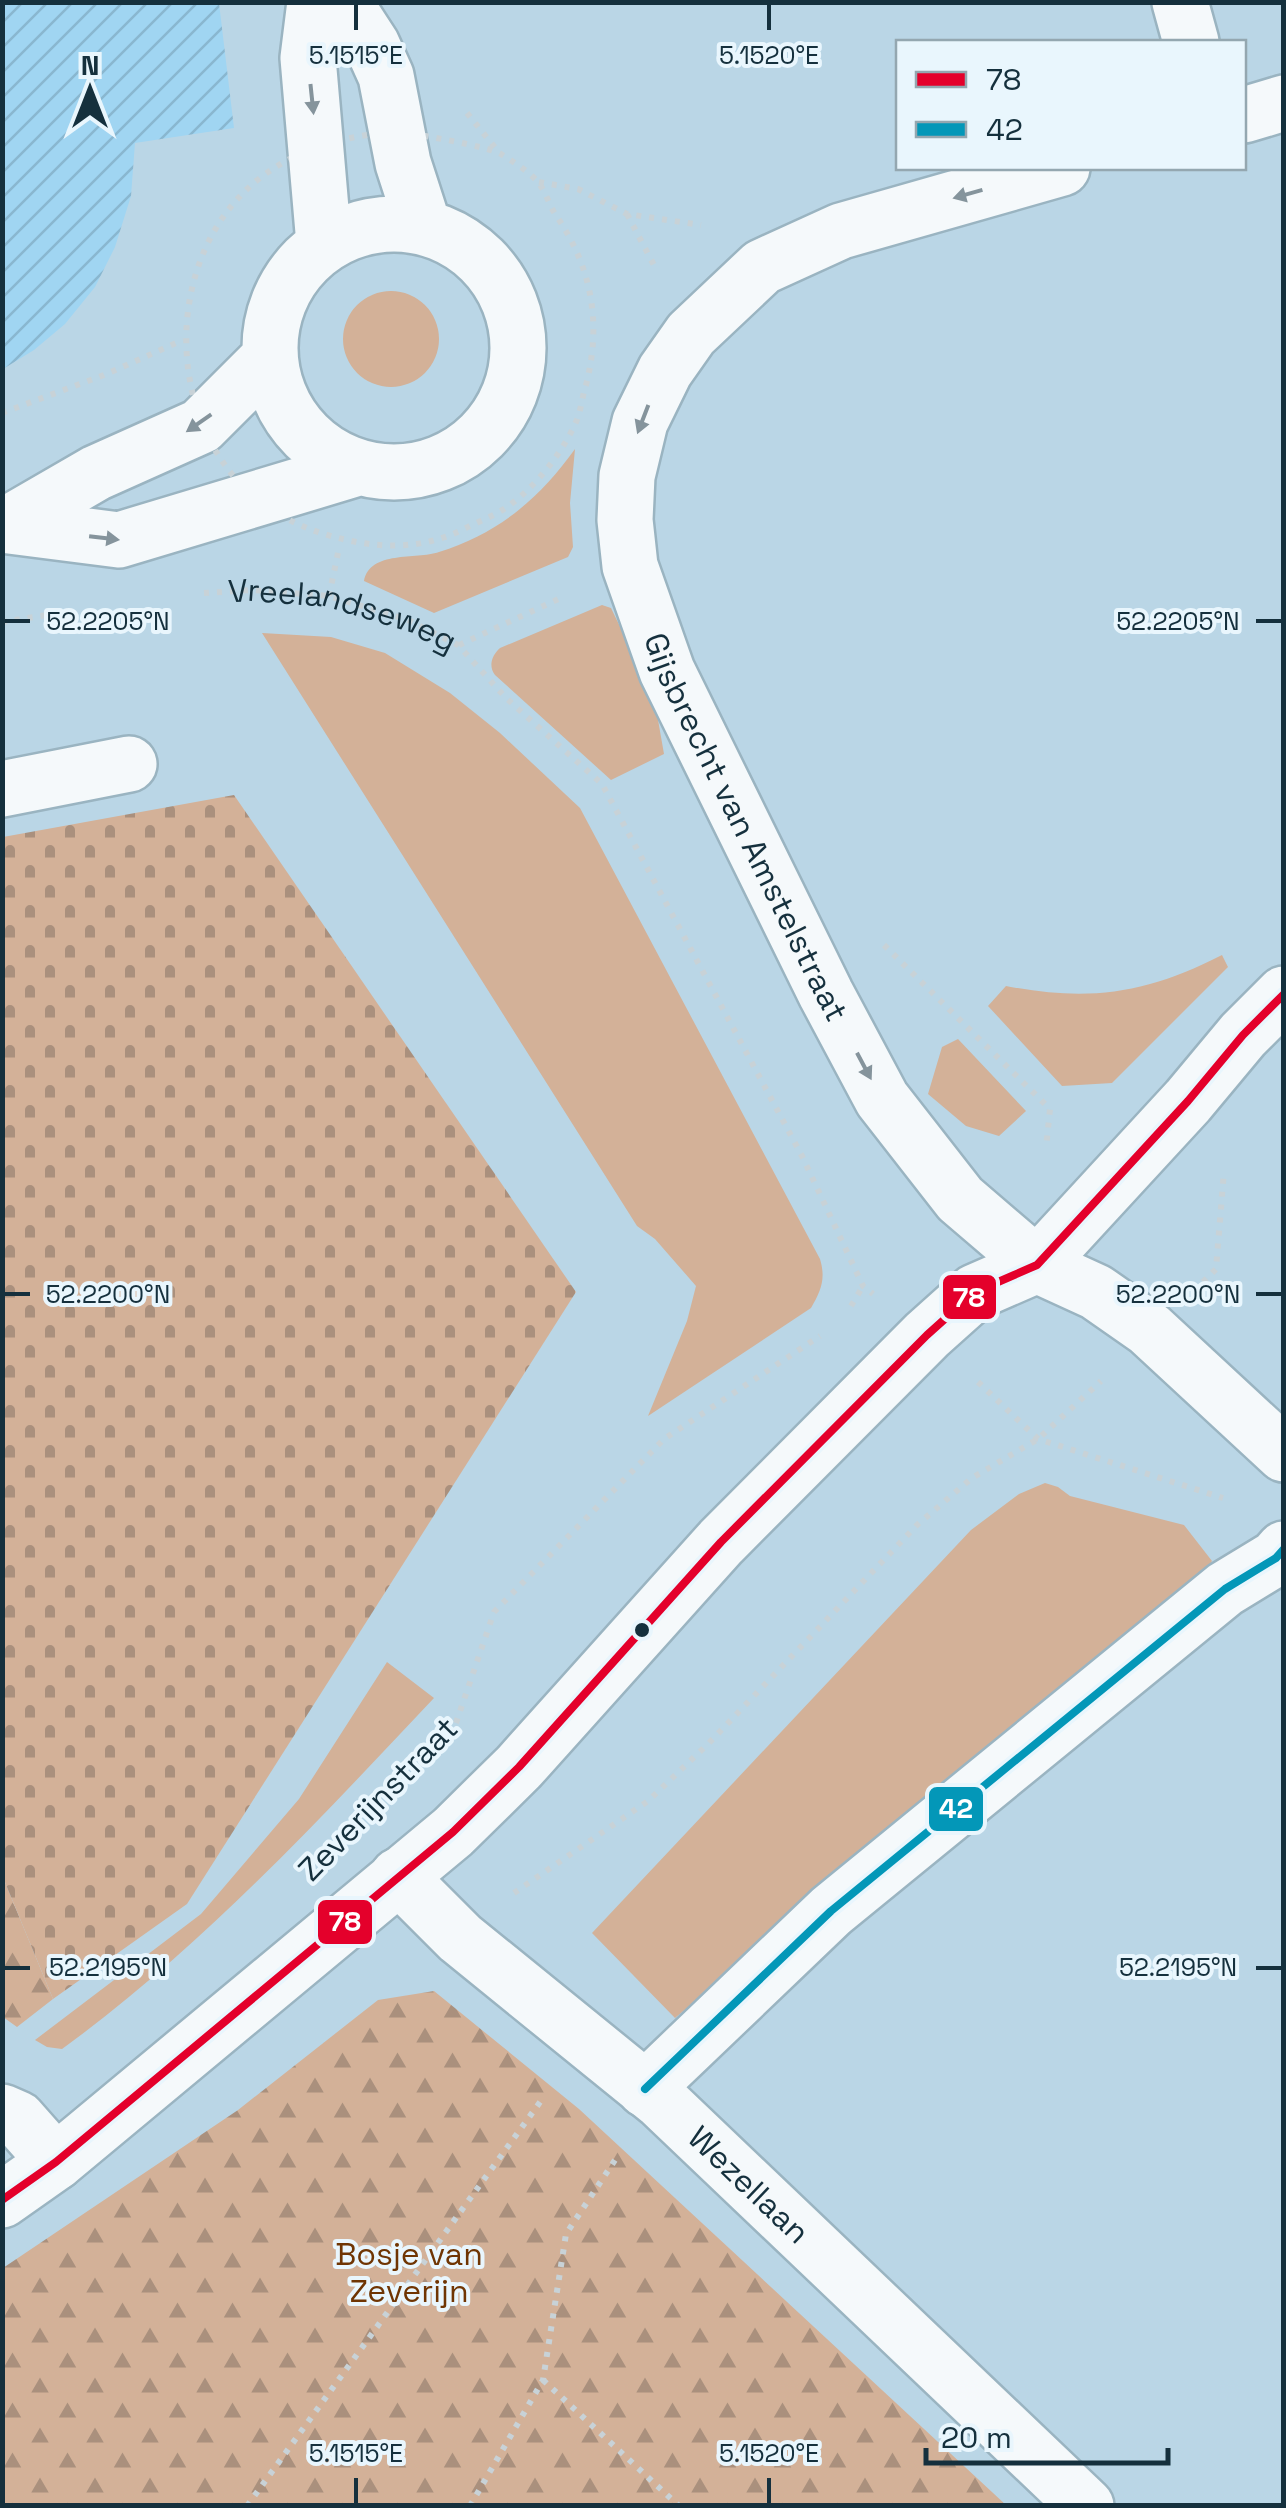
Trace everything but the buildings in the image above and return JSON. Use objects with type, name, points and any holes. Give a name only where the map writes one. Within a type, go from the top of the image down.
[{"type":"street","points":[[315,2],[308,58],[324,244]]},
{"type":"street","points":[[344,2],[372,45],[386,76],[403,163],[423,225]]},
{"type":"street","points":[[1180,2],[1190,40]]},
{"type":"street","points":[[1246,114],[1284,103]]},
{"type":"street","name":"Gijsbrecht van Amstelstraat","points":[[1055,170],[841,231],[762,267],[691,334],[665,371],[640,422],[627,476],[625,520],[630,566],[667,671],[882,1099],[960,1199],[1036,1265],[1096,1292],[1149,1330],[1284,1454]]},
{"type":"street","points":[[389,222],[423,225],[459,240],[500,280],[517,321],[519,364],[506,404],[480,439],[444,462],[401,473],[358,468],[324,452],[297,426],[278,394],[270,357],[272,325],[282,294],[300,267],[324,244],[355,229],[389,222]]},
{"type":"street","points":[[5,524],[96,473],[201,426],[270,357]]},
{"type":"street","points":[[5,524],[119,540],[358,468]]},
{"type":"street","points":[[2,789],[129,764]]},
{"type":"street","points":[[1036,1265],[1155,1137],[1243,1034],[1284,994]]},
{"type":"street","name":"Zeverijnstraat","points":[[2,2200],[56,2162],[454,1832],[519,1767],[722,1542],[927,1335],[975,1292],[1036,1265]]},
{"type":"street","points":[[650,2094],[830,1911],[1225,1589],[1284,1550]]},
{"type":"street","name":"Wezellaan","points":[[398,1876],[460,1938],[650,2094],[1086,2506]]},
{"type":"street","points":[[2,2112],[18,2118],[56,2162]]},
{"type":"path","points":[[497,151],[539,182],[578,189],[627,214]]},
{"type":"path","points":[[196,399],[184,340],[194,275],[209,242],[251,187],[299,155]]},
{"type":"path","points":[[283,515],[308,530],[341,539],[372,546],[406,547],[464,529],[506,508],[541,476],[576,422],[592,360],[592,295],[571,235],[539,182]]},
{"type":"path","points":[[2,413],[184,340]]},
{"type":"path","points":[[330,596],[341,539]]},
{"type":"path","name":"Vreelandseweg","points":[[200,593],[253,590],[330,596],[408,620],[458,646],[576,591]]},
{"type":"path","points":[[2,622],[90,608]]},
{"type":"path","points":[[458,646],[506,698],[602,784],[802,1156],[863,1286],[838,1319]]},
{"type":"path","points":[[880,940],[1050,1108],[1036,1265]]},
{"type":"path","name":"Zeverijnstraat","points":[[447,1733],[460,1718],[494,1612],[664,1438],[824,1334]]},
{"type":"path","points":[[927,1335],[1038,1438],[1230,1500]]},
{"type":"path","points":[[248,2506],[585,2040]]},
{"type":"path","points":[[470,2506],[543,2380],[566,2234],[650,2094]]},
{"type":"path","points":[[543,2380],[679,2506]]},
{"type":"shaded area","points":[[3,2],[219,3],[234,128],[135,143],[131,196],[115,247],[95,287],[65,324],[3,369]]},
{"type":"green space","points":[[391,291],[409,295],[425,305],[435,321],[439,339],[435,357],[425,373],[409,383],[391,387],[373,383],[357,373],[347,357],[343,339],[347,321],[357,305],[373,295]]},
{"type":"green space","points":[[575,449],[570,503],[573,547],[568,557],[434,613],[364,581],[368,571],[384,560],[439,552],[499,524],[532,499]]},
{"type":"green space","points":[[602,605],[611,608],[654,697],[664,754],[611,780],[495,675],[491,664],[500,648]]},
{"type":"green space","points":[[262,633],[331,637],[385,653],[450,693],[500,733],[580,808],[820,1259],[821,1285],[811,1308],[648,1416],[687,1321],[696,1286],[655,1239],[637,1226]]},
{"type":"green space","points":[[234,795],[576,1292],[187,1904],[53,1999],[2,1875],[3,837]]},
{"type":"green space","points":[[1222,955],[1228,967],[1112,1083],[1062,1086],[988,1006],[1006,986],[1064,993],[1117,991],[1168,979]]},
{"type":"green space","points":[[958,1039],[1026,1111],[999,1136],[966,1126],[928,1094],[942,1047]]},
{"type":"green space","points":[[1045,1483],[1070,1496],[1184,1525],[1212,1561],[1193,1587],[675,2018],[592,1933],[971,1530],[1019,1494]]},
{"type":"green space","points":[[387,1662],[434,1698],[256,1882],[162,1969],[62,2049],[35,2040],[201,1914],[299,1799]]},
{"type":"green space","points":[[2,1875],[53,1999],[17,2027],[3,2017]]},
{"type":"green space","name":"Bosje van Zeverijn","points":[[434,1991],[579,2109],[1006,2505],[3,2505],[3,2268],[238,2110],[378,2000]]},
{"type":"transit line","name":"78","points":[[2,2200],[56,2162],[453,1832],[519,1767],[721,1542],[927,1335],[975,1292],[1037,1265],[1284,994]]},
{"type":"transit line","name":"42","points":[[645,2089],[831,1911],[1225,1589],[1284,1549]]}]
